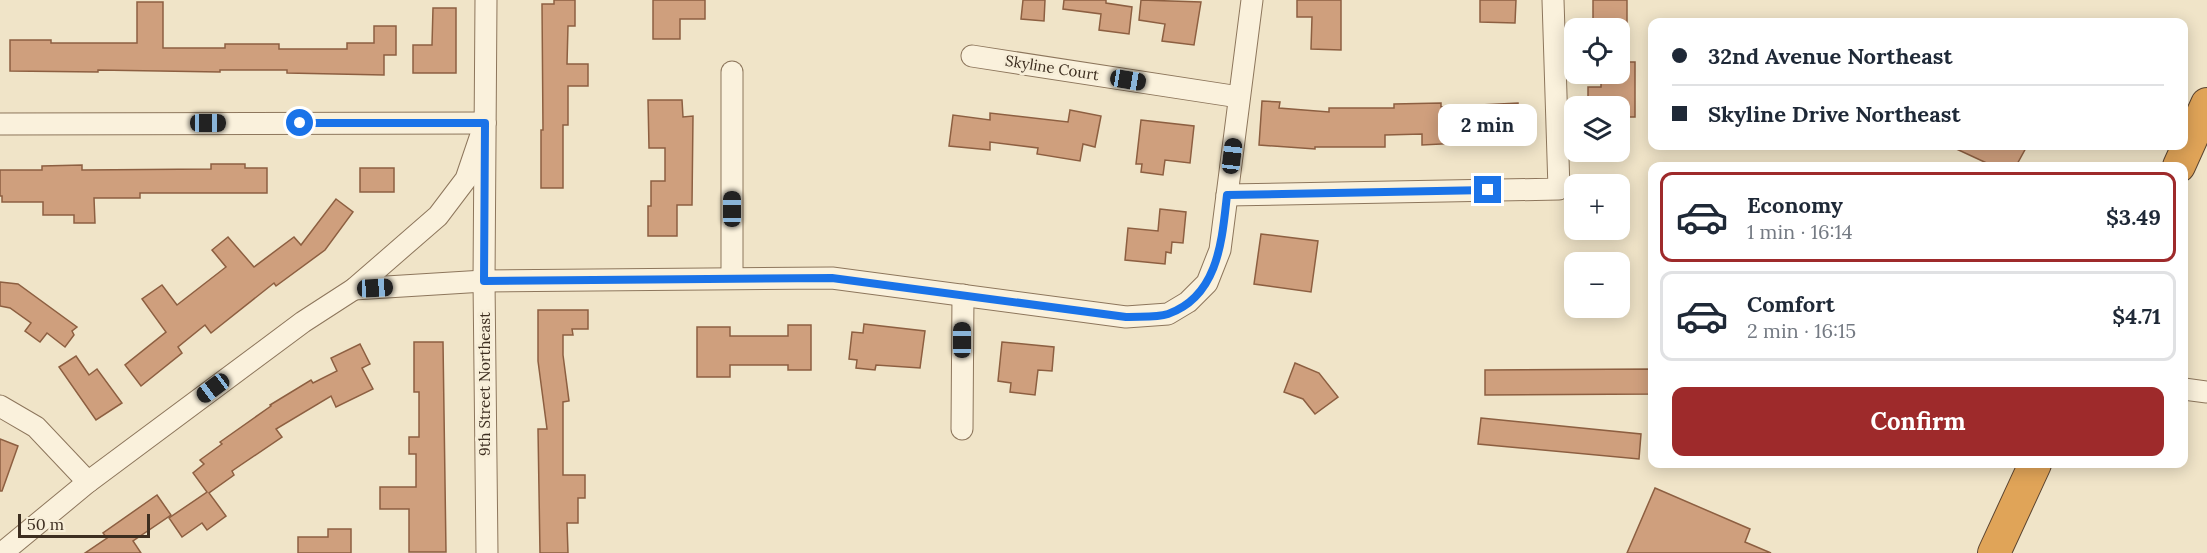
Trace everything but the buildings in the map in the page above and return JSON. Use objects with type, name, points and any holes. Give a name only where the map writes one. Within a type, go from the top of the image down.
[{"type":"highway","points":[[2188,146],[2207,104]]},
{"type":"highway","points":[[1997,552],[2033,468]]},
{"type":"street","name":"9th Street Northeast","points":[[486,0],[484,281],[487,553]]},
{"type":"street","points":[[354,289],[484,281],[832,278],[1126,317],[1168,314],[1188,302],[1207,283],[1220,250],[1252,0]]},
{"type":"street","points":[[1227,195],[1558,189],[1553,0]]},
{"type":"street","name":"Skyline Court","points":[[972,56],[1239,97]]},
{"type":"street","points":[[732,72],[732,278]]},
{"type":"street","points":[[0,124],[485,123],[466,179],[438,216],[354,289],[303,322],[88,482],[2,553]]},
{"type":"street","points":[[962,429],[963,295]]},
{"type":"street","points":[[2188,390],[2207,392]]},
{"type":"street","points":[[0,406],[36,427],[88,482]]},
{"type":"route","points":[[300,123],[485,123],[484,281],[832,278],[1126,317],[1168,314],[1188,302],[1207,283],[1220,250],[1227,195],[1488,190]]}]
